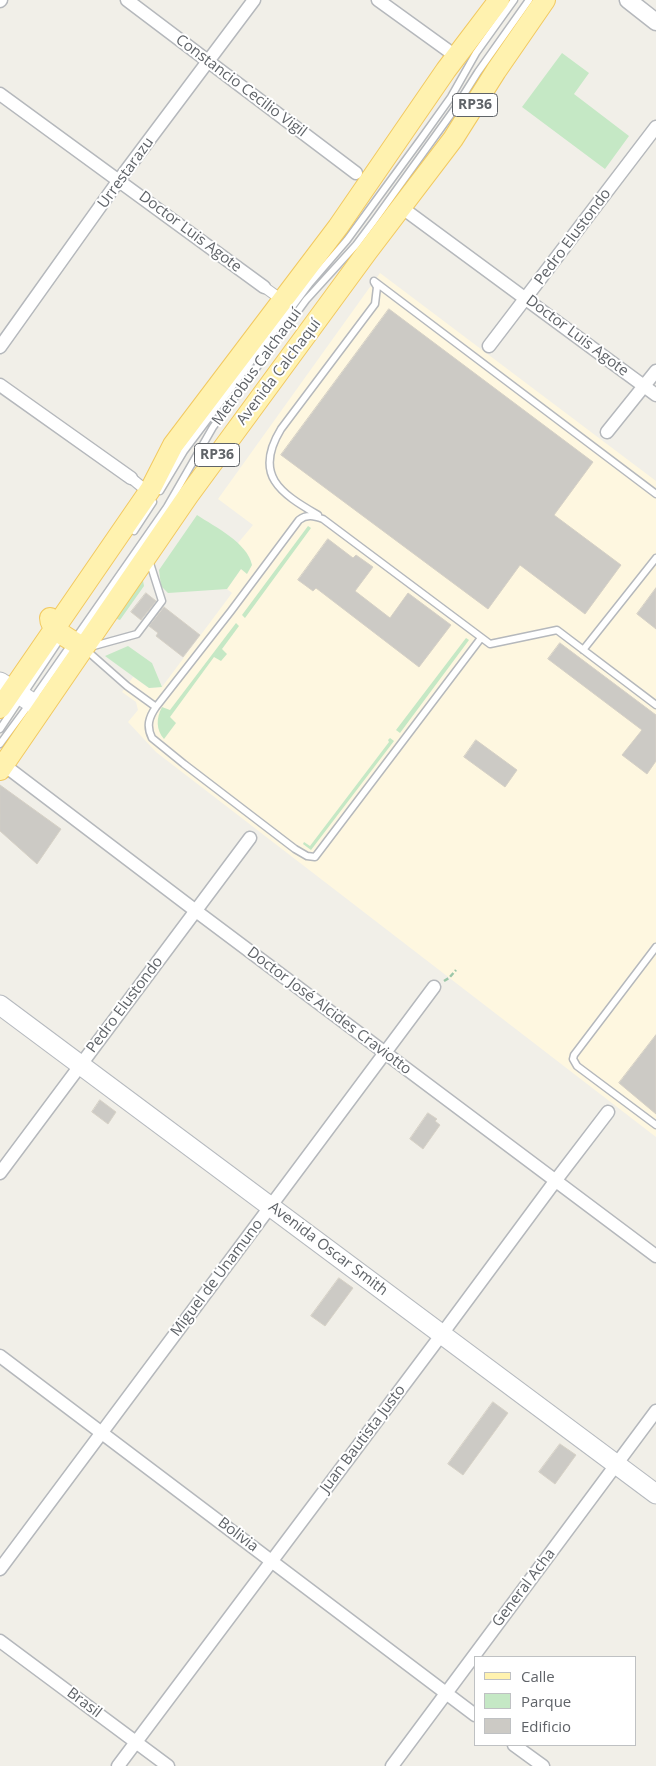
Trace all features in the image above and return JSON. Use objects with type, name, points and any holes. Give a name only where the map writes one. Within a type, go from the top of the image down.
[{"type":"main road","name":"Avenida Calchaquí","points":[[0,708],[22,696],[68,636],[150,490],[173,445],[282,300],[362,178],[499,0]]},
{"type":"main road","name":"Avenida Calchaquí","points":[[2,768],[22,696],[68,636],[147,554],[198,481],[458,132],[545,0]]},
{"type":"main road","points":[[68,636],[50,621],[51,613],[137,483],[173,445]]},
{"type":"main road","name":"Avenida Oscar Smith","points":[[0,1005],[656,1494]]},
{"type":"street","name":"Constancio Cecilio Vigil","points":[[127,0],[362,178]]},
{"type":"street","name":"Urrestarazu","points":[[0,347],[119,180],[254,0]]},
{"type":"street","points":[[378,0],[456,57]]},
{"type":"street","points":[[628,0],[656,22]]},
{"type":"street","name":"Doctor Luis Agote","points":[[0,94],[282,300]]},
{"type":"street","name":"Pedro Elustondo","points":[[489,346],[656,127]]},
{"type":"street","name":"Doctor Luis Agote","points":[[401,207],[656,395]]},
{"type":"street","points":[[607,432],[656,371]]},
{"type":"street","points":[[0,385],[137,483]]},
{"type":"street","name":"Doctor José Alcides Craviotto","points":[[2,768],[656,1256]]},
{"type":"street","name":"Pedro Elustondo","points":[[0,1173],[250,838]]},
{"type":"street","name":"Miguel de Unamuno","points":[[0,1569],[434,987]]},
{"type":"street","name":"Juan Bautista Justo","points":[[118,1766],[608,1112]]},
{"type":"street","name":"Bolivia","points":[[0,1356],[473,1713]]},
{"type":"street","name":"General Acha","points":[[473,1656],[656,1411]]},
{"type":"street","name":"Brasil","points":[[0,1641],[168,1766]]},
{"type":"street","name":"General Acha","points":[[392,1766],[473,1657]]},
{"type":"street","points":[[515,1746],[543,1766]]},
{"type":"lane","name":"Metrobus Calchaquí","points":[[128,539],[150,508],[184,451],[305,289],[347,240],[372,207],[451,97],[476,53],[514,0]]},
{"type":"lane","name":"Metrobus Calchaquí","points":[[68,636],[166,507],[213,427],[306,300],[356,245],[374,221],[454,110],[478,72],[529,0]]},
{"type":"lane","points":[[656,494],[374,281],[377,288],[375,304],[281,429],[270,452],[269,464],[274,479],[283,492],[323,518],[490,644],[557,630],[656,705]]},
{"type":"lane","points":[[323,518],[308,516],[299,520],[231,611],[156,706],[148,724],[152,738],[295,850],[314,857],[481,638]]},
{"type":"lane","points":[[68,636],[118,640],[137,634],[162,602],[147,554]]},
{"type":"lane","points":[[583,650],[656,558]]},
{"type":"lane","points":[[68,636],[127,686],[156,706]]},
{"type":"lane","points":[[0,729],[22,696]]},
{"type":"lane","points":[[0,744],[22,696]]},
{"type":"lane","points":[[656,947],[573,1059],[577,1066],[656,1125]]},
{"type":"shaded area","points":[[380,273],[656,481],[656,1137],[156,752],[128,722],[138,710],[136,702],[122,692],[133,677],[149,688],[162,687],[232,593],[227,589],[241,569],[247,573],[252,565],[250,558],[238,543],[253,525],[218,499]]},
{"type":"green space","points":[[562,53],[589,73],[574,94],[629,136],[605,169],[522,107]]},
{"type":"green space","points":[[197,515],[237,542],[244,549],[252,565],[247,574],[241,569],[227,589],[168,593],[161,586],[159,570]]},
{"type":"green space","points":[[308,526],[311,528],[245,618],[242,615]]},
{"type":"green space","points":[[142,575],[144,586],[120,620],[111,617]]},
{"type":"green space","points":[[236,623],[239,626],[222,649],[227,654],[221,661],[214,657],[170,717],[176,723],[164,739],[159,732],[158,724],[162,707],[170,710]]},
{"type":"green space","points":[[466,638],[469,640],[400,733],[396,730]]},
{"type":"green space","points":[[128,646],[152,663],[162,687],[149,688],[105,656]]},
{"type":"green space","points":[[390,738],[394,741],[311,850],[303,844],[304,842],[310,846],[389,742]]},
{"type":"building","points":[[389,309],[593,462],[554,515],[621,565],[585,614],[520,565],[488,609],[281,455]]},
{"type":"building","points":[[328,539],[353,558],[356,555],[373,567],[355,591],[390,618],[408,593],[451,625],[419,667],[316,588],[313,591],[298,580]]},
{"type":"building","points":[[656,588],[656,629],[637,614]]},
{"type":"building","points":[[146,593],[156,601],[141,620],[131,612]]},
{"type":"building","points":[[164,607],[200,635],[183,657],[156,636],[158,633],[149,626]]},
{"type":"building","points":[[560,643],[656,715],[656,761],[647,774],[622,755],[642,730],[548,659]]},
{"type":"building","points":[[476,740],[517,770],[505,787],[464,757]]},
{"type":"building","points":[[0,785],[61,829],[37,864],[0,831]]},
{"type":"building","points":[[656,1035],[656,1114],[619,1083]]},
{"type":"building","points":[[100,1100],[116,1112],[108,1124],[92,1112]]},
{"type":"building","points":[[428,1113],[437,1119],[435,1121],[440,1125],[423,1149],[410,1139]]},
{"type":"building","points":[[339,1278],[353,1288],[325,1326],[311,1316]]},
{"type":"building","points":[[493,1402],[508,1413],[463,1475],[448,1464]]},
{"type":"building","points":[[560,1444],[576,1455],[555,1484],[539,1472]]}]
